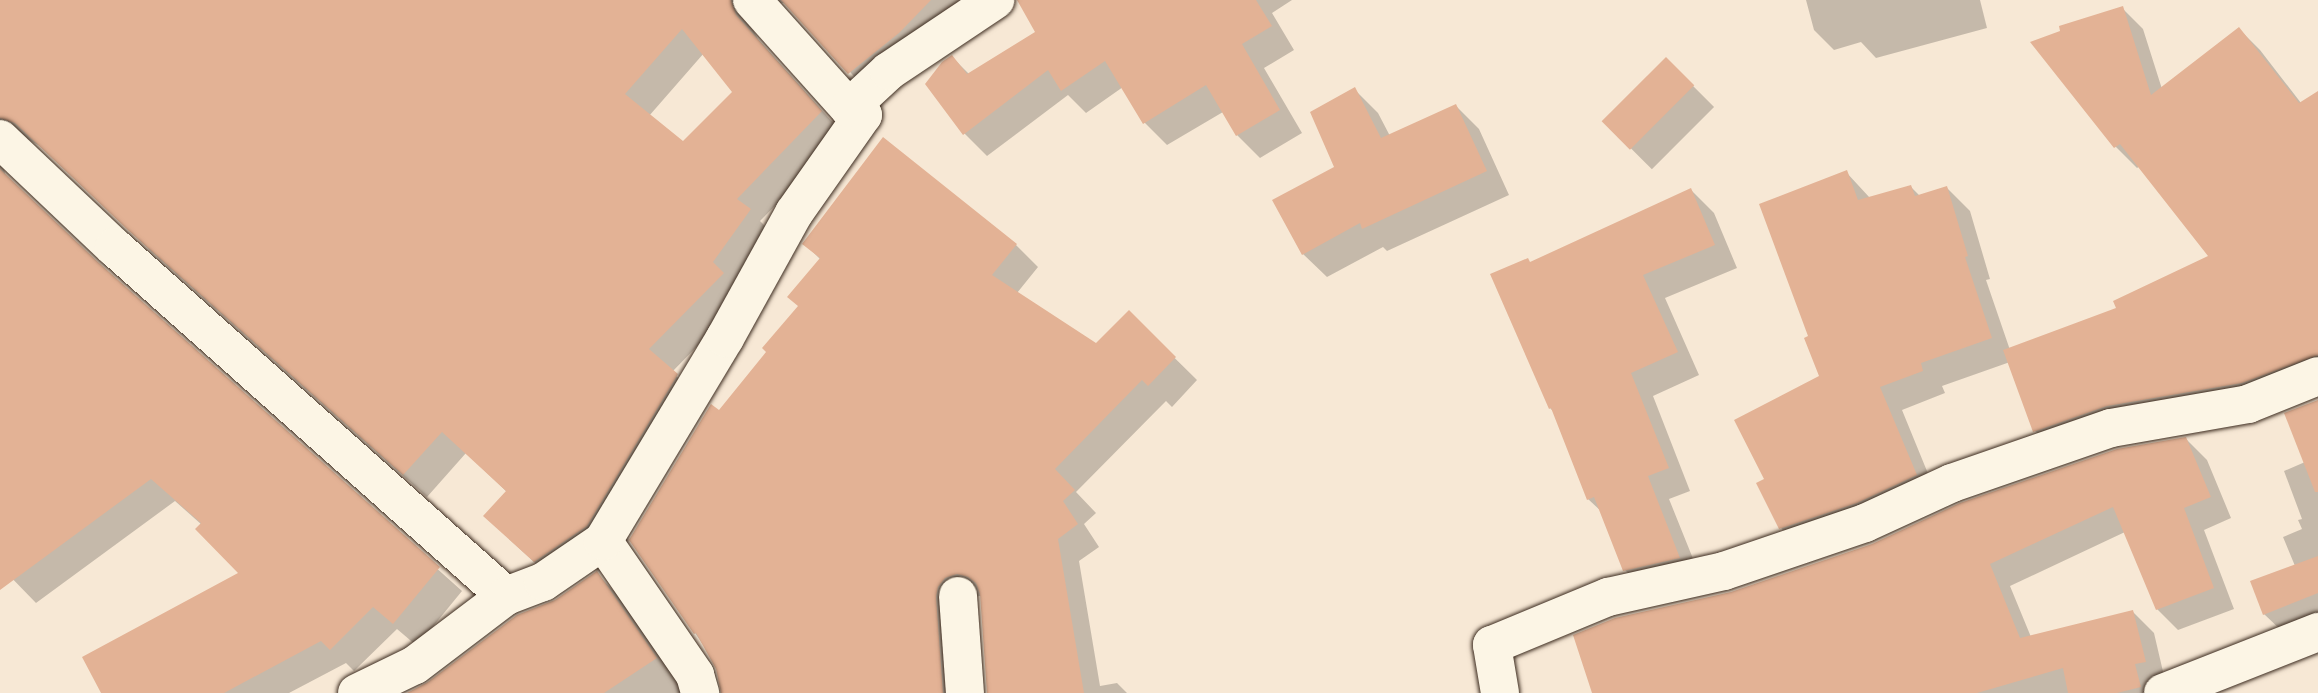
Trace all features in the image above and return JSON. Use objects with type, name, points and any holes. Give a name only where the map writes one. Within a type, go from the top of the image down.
[{"type":"street","points":[[357,693],[415,665],[506,596],[543,582],[603,541],[725,338],[794,213],[863,115],[849,108],[752,0]]},
{"type":"street","points":[[849,108],[889,71],[995,0]]},
{"type":"street","points":[[0,139],[114,247],[506,596]]},
{"type":"street","points":[[1500,693],[1492,645],[1608,597],[1724,571],[1865,523],[1952,483],[2111,428],[2248,404],[2318,376]]},
{"type":"street","points":[[603,541],[695,675],[700,693]]},
{"type":"street","points":[[958,596],[965,693]]},
{"type":"street","points":[[2163,693],[2318,632]]},
{"type":"building","points":[[0,0],[731,0],[736,15],[822,111],[737,199],[751,209],[713,262],[724,273],[649,349],[678,374],[587,526],[534,562],[483,516],[506,491],[442,432],[403,475],[129,231],[15,123],[0,118]],"holes":[[[682,29],[732,92],[683,141],[625,94]]]},
{"type":"building","points":[[781,0],[931,0],[899,33],[848,74]]},
{"type":"building","points":[[1017,0],[1256,0],[1272,26],[1242,44],[1280,110],[1236,136],[1206,85],[1143,124],[1105,61],[1061,91],[1048,70],[963,135],[925,84],[942,62],[952,55],[967,74],[1035,32]]},
{"type":"building","points":[[2123,6],[2151,95],[2239,27],[2299,103],[2318,91],[2318,355],[2242,383],[2107,406],[2033,432],[2003,350],[2116,308],[2113,301],[2208,256],[2120,144],[2114,148],[2030,42],[2060,31],[2059,26]]},
{"type":"building","points":[[1666,57],[1694,85],[1630,150],[1602,121]]},
{"type":"building","points":[[1355,87],[1381,138],[1456,104],[1487,171],[1362,229],[1360,223],[1302,255],[1272,200],[1334,167],[1310,112]]},
{"type":"building","points":[[883,137],[1017,244],[992,275],[1096,343],[1129,310],[1176,357],[1148,386],[1142,380],[1055,469],[1075,490],[1063,501],[1078,524],[1058,539],[1084,693],[987,693],[980,594],[976,583],[957,574],[945,578],[938,587],[936,597],[943,693],[721,693],[716,669],[696,633],[694,634],[629,540],[711,404],[719,410],[766,352],[762,348],[798,306],[787,297],[820,258],[802,244]]},
{"type":"building","points":[[0,169],[99,263],[440,567],[393,624],[373,607],[330,650],[321,641],[224,693],[101,693],[82,657],[238,573],[195,529],[201,523],[151,479],[0,590]]},
{"type":"building","points":[[1847,170],[1858,200],[1911,185],[1915,196],[1947,186],[1968,256],[1965,257],[1992,338],[1921,363],[1923,371],[1880,387],[1917,475],[1857,503],[1779,529],[1756,483],[1764,479],[1734,420],[1819,376],[1804,338],[1808,336],[1759,204]]},
{"type":"building","points":[[1691,188],[1715,245],[1643,275],[1678,352],[1631,373],[1669,468],[1648,476],[1680,558],[1623,571],[1594,497],[1587,500],[1551,408],[1549,409],[1490,274],[1528,258],[1530,262]]},
{"type":"building","points":[[2318,400],[2318,492],[2315,492],[2284,413]]},
{"type":"building","points":[[2186,437],[2211,497],[2184,508],[2214,588],[2156,610],[2113,507],[1990,564],[2020,638],[2133,610],[2146,662],[2135,664],[2141,687],[2117,693],[2068,693],[2063,668],[1977,693],[1592,693],[1573,635],[1615,618],[1731,592],[1872,544],[1960,503],[2117,449]]},
{"type":"building","points":[[2318,556],[2318,593],[2263,615],[2250,581]]},
{"type":"building","points":[[597,571],[657,658],[604,693],[407,693],[428,682],[517,615],[555,600]]}]
